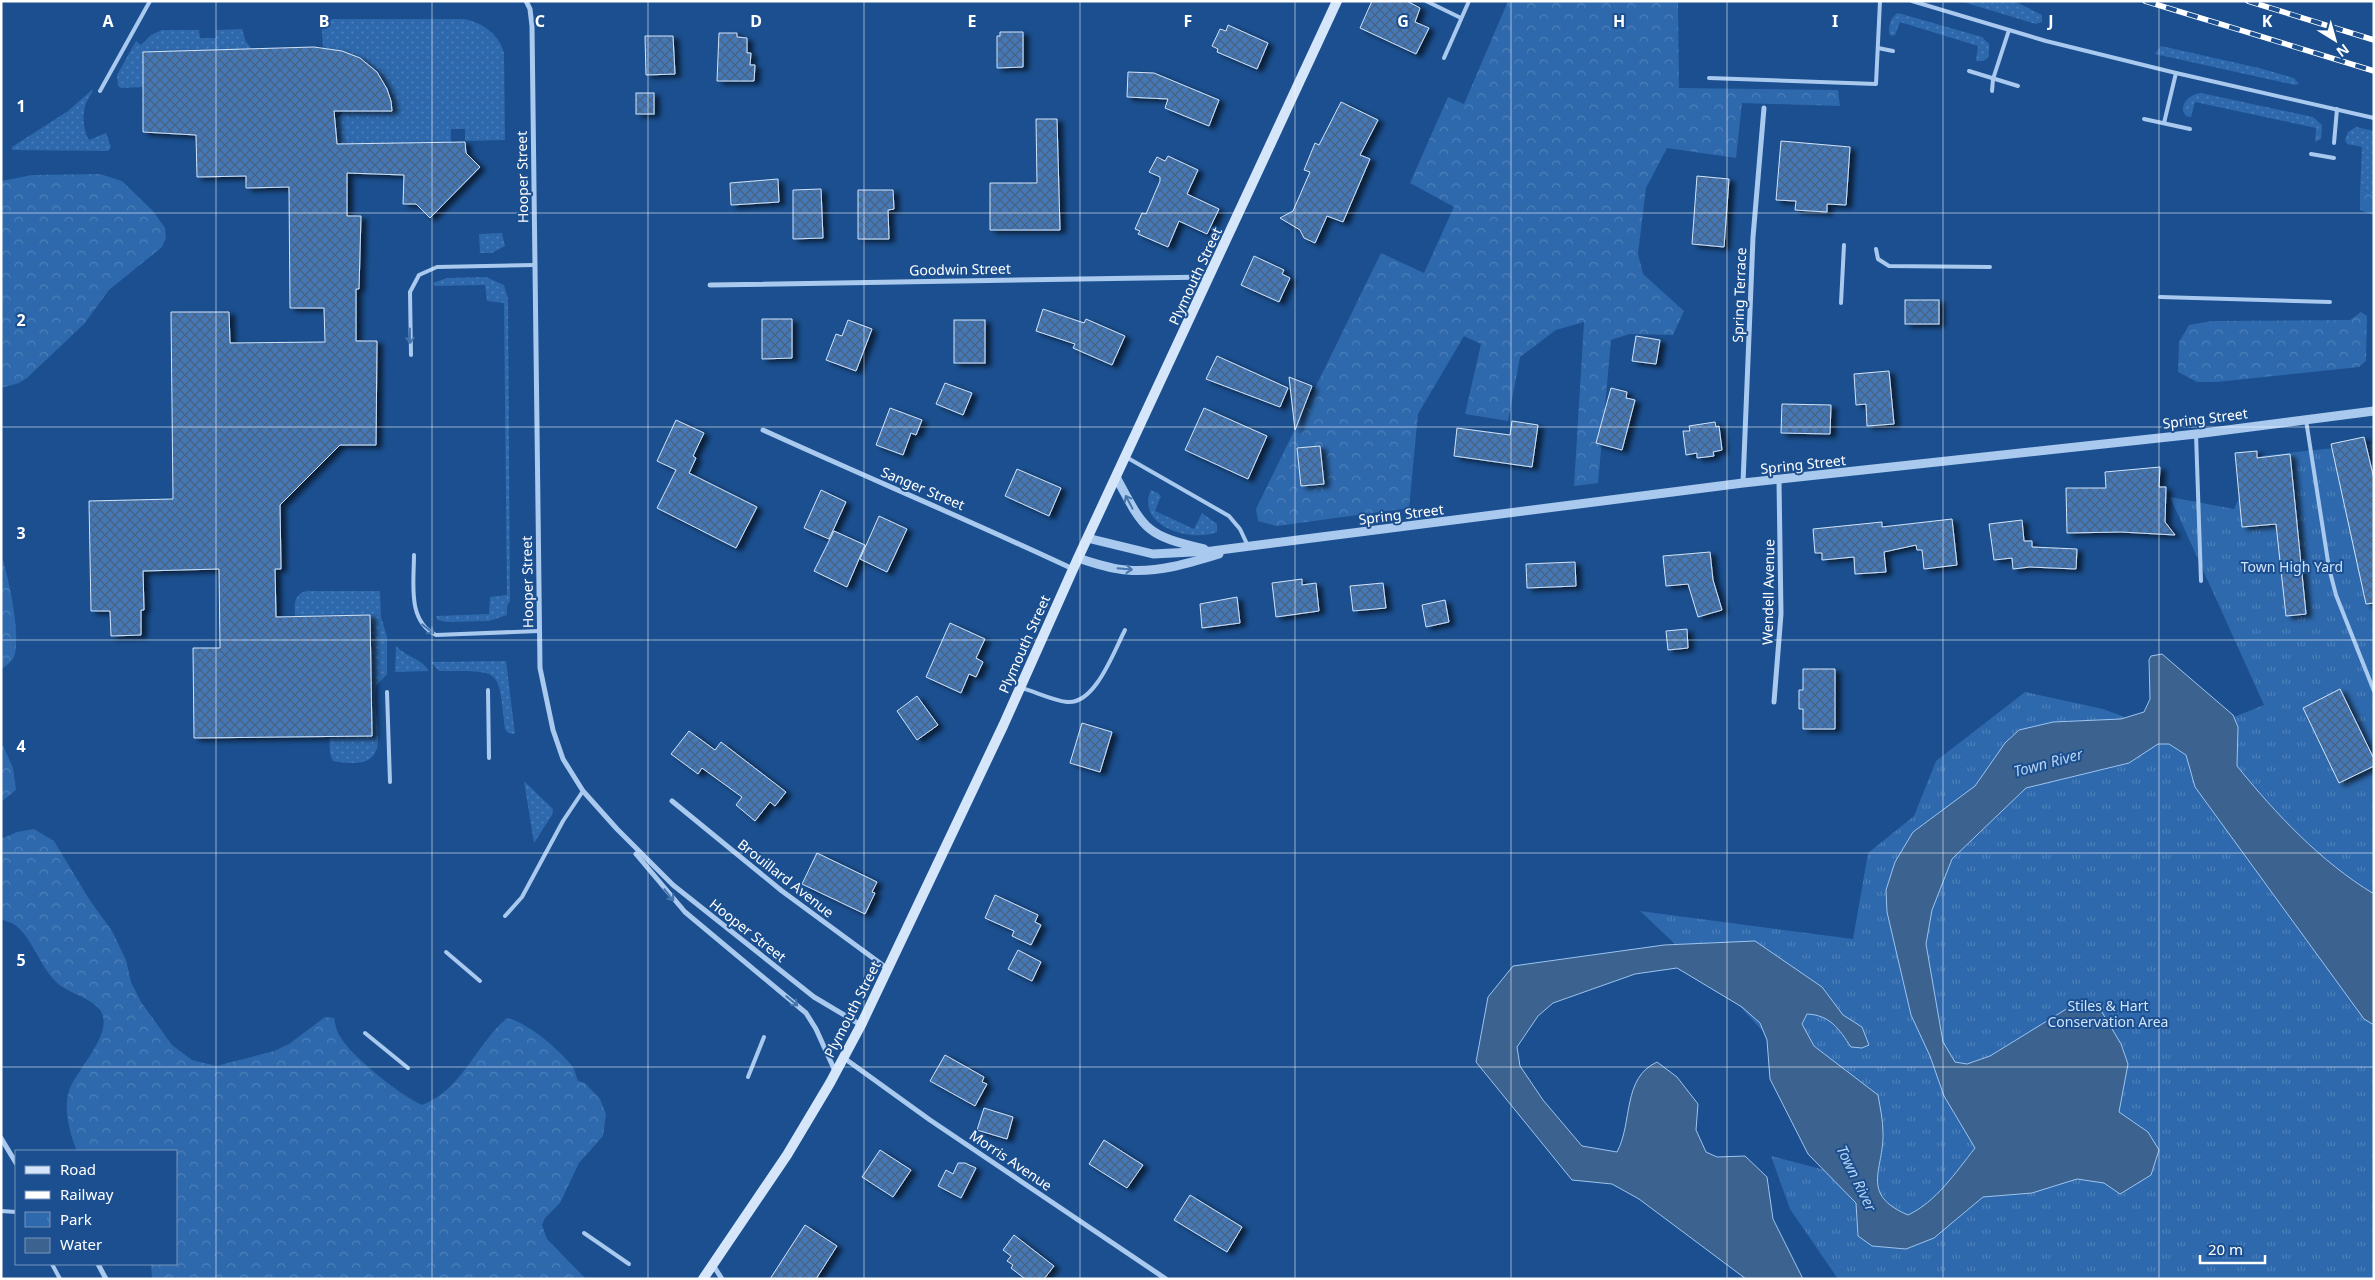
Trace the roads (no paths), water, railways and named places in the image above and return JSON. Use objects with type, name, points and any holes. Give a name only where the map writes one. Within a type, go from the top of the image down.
[{"type":"main road","name":"Plymouth Street","points":[[703,1279],[771,1179],[836,1073],[861,1025],[1020,687],[1087,538],[1337,1]]},
{"type":"street","name":"Hooper Street","points":[[526,1],[530,9],[532,26],[540,668],[552,730],[563,759],[583,791],[617,830],[674,885],[814,997],[861,1025]]},
{"type":"street","name":"Spring Terrace","points":[[1743,483],[1753,237],[1764,108]]},
{"type":"street","name":"Goodwin Street","points":[[710,285],[1210,277]]},
{"type":"street","name":"Spring Street","points":[[1087,538],[1153,554],[1236,549],[1743,483],[1779,481],[2196,434],[2374,411]]},
{"type":"street","name":"Sanger Street","points":[[764,430],[968,520],[1073,569]]},
{"type":"street","points":[[1116,477],[1134,511],[1154,534],[1212,551]]},
{"type":"street","name":"Wendell Avenue","points":[[1774,702],[1781,614],[1779,481]]},
{"type":"street","name":"Spring Street","points":[[1078,558],[1108,568],[1146,570],[1182,565],[1236,549]]},
{"type":"street","name":"Brouillard Avenue","points":[[672,801],[782,891],[888,970]]},
{"type":"street","points":[[617,830],[684,912],[806,1013],[816,1029],[836,1073]]},
{"type":"street","name":"Morris Avenue","points":[[844,1058],[930,1120],[1166,1279]]},
{"type":"street","points":[[1,1138],[15,1161]]},
{"type":"street","points":[[99,1265],[106,1279]]},
{"type":"street","points":[[713,1265],[722,1279]]},
{"type":"lane","points":[[100,91],[150,1]]},
{"type":"lane","points":[[1426,1],[1461,18]]},
{"type":"lane","points":[[1444,58],[1469,1]]},
{"type":"lane","points":[[1708,78],[1876,84],[1880,1]]},
{"type":"lane","points":[[1912,1],[2009,30],[2176,73],[2337,108],[2374,118]]},
{"type":"lane","points":[[1992,91],[1993,79],[2009,30]]},
{"type":"lane","points":[[1878,48],[1892,51]]},
{"type":"lane","points":[[1969,71],[2018,86]]},
{"type":"lane","points":[[2164,124],[2176,73]]},
{"type":"lane","points":[[2334,143],[2337,108]]},
{"type":"lane","points":[[2144,119],[2190,129]]},
{"type":"lane","points":[[2311,154],[2334,158]]},
{"type":"lane","points":[[1841,302],[1844,245]]},
{"type":"lane","points":[[1876,249],[1878,259],[1889,266],[1990,267]]},
{"type":"lane","points":[[411,355],[411,287],[419,275],[437,267],[534,265]]},
{"type":"lane","points":[[2160,297],[2330,302]]},
{"type":"lane","points":[[2306,420],[2329,568],[2336,595],[2374,691]]},
{"type":"lane","points":[[2196,434],[2201,581]]},
{"type":"lane","points":[[1126,456],[1229,516],[1240,529],[1248,547]]},
{"type":"lane","points":[[414,556],[415,611],[426,630],[436,635],[539,631]]},
{"type":"lane","points":[[1020,687],[1067,702],[1080,700],[1093,691],[1125,630]]},
{"type":"lane","points":[[488,690],[489,758]]},
{"type":"lane","points":[[387,692],[390,782]]},
{"type":"lane","points":[[505,916],[522,897],[563,821],[583,791]]},
{"type":"lane","points":[[446,952],[480,981]]},
{"type":"lane","points":[[365,1033],[408,1068]]},
{"type":"lane","points":[[748,1077],[764,1037]]},
{"type":"lane","points":[[1,1211],[15,1212]]},
{"type":"lane","points":[[584,1233],[629,1264]]},
{"type":"lane","points":[[53,1265],[60,1279]]},
{"type":"water","name":"Town River","points":[[2162,654],[2233,715],[2238,727],[2237,766],[2267,802],[2318,852],[2354,881],[2374,894],[2374,1025],[2364,1019],[2195,787],[2186,755],[2169,744],[2158,744],[2129,763],[2026,788],[1952,859],[1932,910],[1926,944],[1943,1042],[1955,1062],[1967,1064],[1990,1056],[2068,1008],[2096,1002],[2121,1044],[2128,1064],[2119,1112],[2148,1132],[2159,1150],[2151,1175],[2120,1194],[2104,1183],[2077,1179],[2032,1193],[1983,1197],[1934,1238],[1906,1249],[1872,1246],[1858,1236],[1856,1203],[1808,1154],[1770,1079],[1767,1040],[1760,1023],[1742,1007],[1677,968],[1635,974],[1553,1003],[1538,1016],[1517,1047],[1520,1066],[1543,1100],[1582,1146],[1617,1152],[1622,1140],[1633,1090],[1638,1079],[1646,1069],[1657,1062],[1677,1077],[1698,1104],[1696,1130],[1706,1152],[1717,1157],[1745,1156],[1767,1177],[1773,1219],[1803,1279],[1746,1279],[1639,1199],[1612,1184],[1572,1180],[1476,1062],[1488,997],[1513,966],[1664,945],[1755,941],[1822,987],[1843,1015],[1862,1027],[1869,1045],[1862,1048],[1851,1047],[1838,1029],[1822,1017],[1807,1014],[1802,1024],[1814,1046],[1878,1095],[1883,1133],[1878,1170],[1879,1190],[1884,1199],[1893,1207],[1908,1215],[1928,1202],[1945,1186],[1975,1148],[1944,1096],[1930,1056],[1911,1015],[1887,912],[1886,890],[1895,862],[1913,832],[1975,786],[2005,743],[2019,730],[2053,722],[2121,719],[2144,712],[2150,699],[2149,660],[2151,656]]},
{"type":"railway","points":[[2145,1],[2374,71]]},
{"type":"railway","points":[[2248,1],[2374,40]]},
{"type":"park label","name":"Town High Yard","points":[[2292,566]]},
{"type":"park label","name":"Stiles & Hart Conservation Area","points":[[2108,1014]]}]
